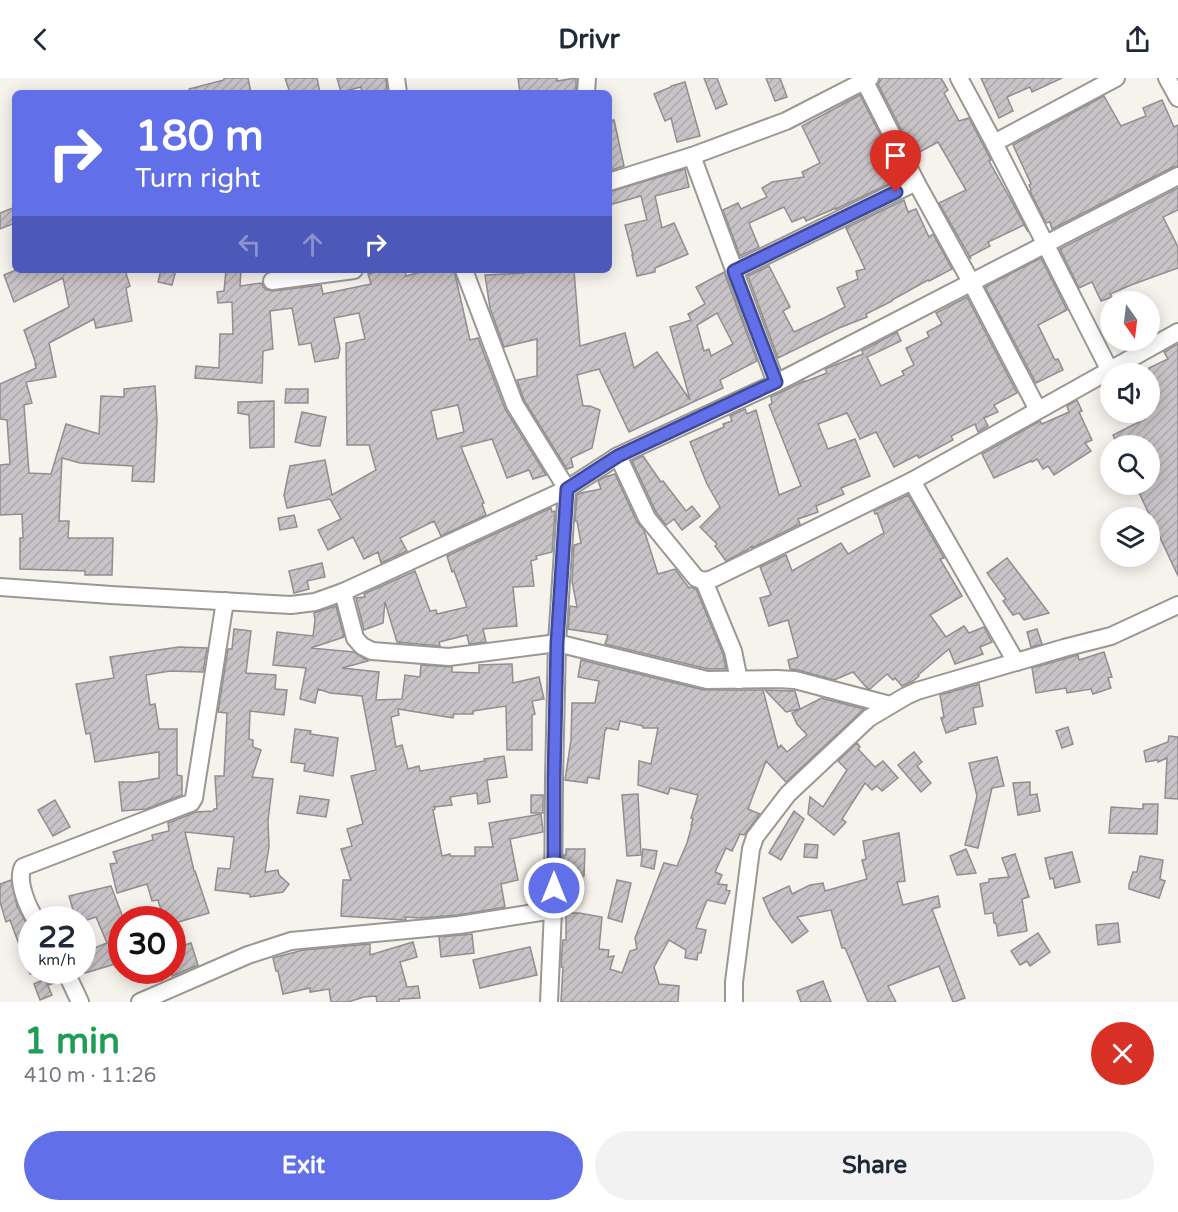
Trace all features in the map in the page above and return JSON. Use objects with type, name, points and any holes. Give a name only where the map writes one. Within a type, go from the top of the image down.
[{"type":"street","points":[[959,78],[1106,363]]},
{"type":"street","points":[[994,143],[1116,78]]},
{"type":"street","points":[[1167,78],[1178,98]]},
{"type":"street","points":[[612,181],[692,156],[786,122],[865,79],[916,182],[1038,410]]},
{"type":"street","points":[[692,156],[776,382]]},
{"type":"street","points":[[0,587],[291,605],[315,602],[343,592],[567,489],[618,456],[776,382],[1178,176]]},
{"type":"street","points":[[734,271],[916,182]]},
{"type":"street","points":[[272,281],[332,273]]},
{"type":"street","points":[[465,273],[515,405],[567,489],[557,643],[553,910],[549,1002]]},
{"type":"street","points":[[1124,363],[1178,332]]},
{"type":"street","points":[[618,456],[647,518],[696,579],[704,581],[912,481],[1100,376]]},
{"type":"street","points":[[912,481],[1016,662]]},
{"type":"street","points":[[704,581],[733,651],[739,680]]},
{"type":"street","points":[[343,592],[355,638],[362,646],[372,651],[449,657],[557,643],[708,680],[795,680],[890,705]]},
{"type":"street","points":[[28,906],[20,873],[23,867],[185,805],[194,798],[225,601]]},
{"type":"street","points":[[734,1002],[734,982],[748,871],[755,837],[788,794],[869,718],[917,691],[1111,636],[1178,604]]},
{"type":"street","points":[[140,1002],[248,955],[291,941],[459,925],[553,910]]},
{"type":"street","points":[[72,984],[80,1002]]},
{"type":"building","points":[[224,78],[248,78],[250,90],[189,90],[189,89],[224,80]]},
{"type":"building","points":[[285,78],[317,78],[319,90],[289,90]]},
{"type":"building","points":[[337,78],[386,78],[387,90],[362,90],[361,87],[340,90]]},
{"type":"building","points":[[518,78],[557,78],[557,81],[576,78],[576,90],[520,90]]},
{"type":"building","points":[[704,78],[717,78],[727,104],[716,109]]},
{"type":"building","points":[[766,78],[780,78],[787,97],[775,101]]},
{"type":"building","points":[[882,78],[941,78],[948,90],[944,93],[959,121],[969,118],[991,160],[989,161],[1028,232],[1024,225],[988,242],[990,246],[970,257],[939,203],[966,190],[938,142],[914,155],[878,84]]},
{"type":"building","points":[[981,78],[1062,78],[1032,92],[1030,87],[1007,97],[1013,111],[999,118]]},
{"type":"building","points":[[685,82],[700,136],[677,142],[671,118],[665,121],[654,94]]},
{"type":"building","points":[[860,95],[883,140],[897,180],[806,221],[804,217],[792,222],[784,207],[749,223],[759,247],[740,256],[723,210],[738,203],[741,209],[767,197],[762,188],[772,182],[804,177],[802,172],[820,163],[802,126]]},
{"type":"building","points":[[1104,96],[1121,126],[1146,116],[1143,108],[1162,100],[1174,127],[1178,125],[1178,166],[1052,229],[1050,222],[1046,223],[1030,191],[1029,185],[1031,184],[1013,145]]},
{"type":"building","points":[[612,120],[614,120],[624,166],[612,170]]},
{"type":"building","points":[[685,169],[689,187],[655,196],[662,228],[674,223],[688,254],[655,268],[655,272],[637,276],[625,225],[647,220],[641,196],[612,204],[612,191]]},
{"type":"building","points":[[1178,188],[1178,210],[1163,217],[1178,247],[1178,268],[1117,291],[1100,291],[1100,299],[1092,282],[1079,288],[1060,249]]},
{"type":"building","points":[[904,200],[908,212],[916,209],[929,237],[933,234],[952,269],[866,314],[867,317],[778,358],[748,276],[769,266],[790,307],[783,311],[794,332],[824,318],[845,307],[837,288],[858,279],[856,271],[865,269],[846,228]]},
{"type":"building","points":[[12,208],[12,224],[0,229],[0,213]]},
{"type":"building","points":[[1041,258],[1067,310],[1038,325],[1055,360],[1058,359],[1063,370],[1036,383],[985,287]]},
{"type":"building","points":[[12,272],[126,273],[130,286],[126,288],[132,321],[96,328],[94,319],[49,343],[56,377],[26,382],[32,403],[24,405],[29,473],[51,474],[66,424],[99,434],[101,396],[124,397],[124,389],[155,386],[157,420],[154,482],[132,481],[133,466],[80,463],[62,458],[59,521],[69,521],[68,538],[113,538],[112,575],[85,575],[85,571],[20,569],[20,538],[23,538],[22,514],[0,515],[0,465],[10,464],[7,420],[0,419],[0,384],[36,368],[24,330],[69,307],[63,278],[14,302],[4,275]]},
{"type":"building","points":[[724,272],[757,361],[720,380],[723,388],[629,432],[599,369],[577,375],[583,406],[600,410],[592,448],[571,458],[573,467],[567,469],[524,400],[517,380],[537,376],[537,339],[504,347],[490,308],[485,275],[574,273],[580,346],[625,333],[634,368],[657,352],[690,400],[670,327],[691,320],[688,314],[705,304],[696,287]],"holes":[[[717,313],[733,344],[711,356],[709,349],[704,351],[697,325]]]},
{"type":"building","points":[[160,273],[175,273],[172,285],[158,282]]},
{"type":"building","points":[[226,273],[241,273],[240,286],[262,283],[267,290],[273,291],[321,285],[323,294],[371,284],[368,274],[372,273],[406,273],[406,276],[417,273],[455,273],[470,340],[478,338],[505,409],[546,475],[533,479],[529,470],[507,478],[492,439],[461,447],[484,503],[482,504],[486,515],[441,536],[434,521],[400,538],[407,551],[381,563],[378,552],[364,559],[353,537],[328,550],[318,530],[341,519],[330,499],[287,508],[284,495],[290,466],[325,460],[332,495],[376,470],[369,445],[347,445],[346,343],[365,339],[359,313],[334,318],[340,349],[338,358],[315,362],[311,343],[299,345],[292,308],[270,311],[273,349],[263,351],[262,383],[195,378],[196,366],[219,368],[220,334],[233,334],[232,302],[218,303],[217,292],[224,291]],"holes":[[[458,405],[464,432],[437,439],[431,411]]]},
{"type":"building","points":[[967,297],[1017,393],[994,405],[998,412],[984,418],[988,426],[978,432],[975,424],[951,436],[953,440],[919,458],[917,455],[894,467],[876,432],[860,439],[847,413],[818,424],[828,449],[855,439],[870,476],[841,488],[844,494],[816,506],[818,512],[798,519],[800,524],[726,561],[715,546],[717,544],[700,527],[720,507],[707,484],[690,442],[724,427],[723,424],[732,421],[730,416],[745,409],[747,414],[756,410],[779,495],[801,486],[769,405],[772,403],[771,397],[827,373],[825,369],[863,354],[862,351],[897,332],[901,341],[867,357],[881,386],[904,375],[902,371],[914,365],[906,348],[929,337],[927,332],[942,324],[936,313]]},
{"type":"building","points":[[1178,344],[1178,576],[1160,537],[1160,507],[1146,507],[1140,495],[1160,495],[1160,435],[1113,435],[1137,423],[1160,423],[1160,363],[1168,359],[1164,352]]},
{"type":"building","points":[[286,389],[308,389],[308,403],[285,403]]},
{"type":"building","points":[[1077,400],[1082,411],[1079,412],[1092,440],[1085,443],[1091,451],[1054,475],[1048,466],[1043,469],[1037,459],[994,478],[982,454],[1040,421],[1042,424],[1069,412],[1067,406]]},
{"type":"building","points":[[274,401],[274,447],[250,448],[249,415],[238,413],[238,402]]},
{"type":"building","points":[[302,412],[326,417],[320,446],[295,442]]},
{"type":"building","points":[[643,456],[661,482],[663,481],[686,511],[692,506],[700,516],[682,530],[674,519],[666,525],[656,512],[632,461]]},
{"type":"building","points":[[615,474],[637,522],[644,530],[658,574],[675,569],[689,588],[696,589],[723,654],[726,669],[708,669],[605,644],[608,635],[568,629],[570,606],[577,607],[572,581],[574,545],[581,543],[577,521],[575,521],[577,495],[601,489],[598,481]]},
{"type":"building","points":[[908,495],[944,558],[940,559],[962,596],[930,615],[946,637],[964,626],[969,633],[984,627],[992,642],[980,647],[983,654],[955,664],[949,649],[913,681],[902,686],[895,678],[893,680],[887,674],[870,689],[853,672],[834,680],[790,669],[788,660],[798,657],[788,620],[769,626],[760,598],[771,595],[760,567],[786,555],[792,571],[841,543],[848,554],[884,533],[877,513],[875,514],[874,511]]},
{"type":"building","points":[[551,508],[552,512],[555,511],[552,552],[536,556],[537,559],[531,561],[534,586],[513,587],[517,626],[483,629],[486,642],[469,644],[467,635],[439,642],[440,646],[397,642],[385,602],[383,623],[364,630],[356,598],[365,597],[364,594],[415,571],[430,611],[436,610],[437,614],[467,607],[447,556]]},
{"type":"building","points":[[294,515],[297,527],[280,530],[278,518]]},
{"type":"building","points":[[1007,558],[1049,613],[1024,620],[1019,613],[1013,615],[1003,601],[1006,599],[987,573]]},
{"type":"building","points":[[322,563],[325,577],[307,581],[309,589],[294,593],[289,571]]},
{"type":"building","points":[[336,606],[344,637],[311,648],[354,652],[368,661],[342,668],[379,672],[376,700],[402,699],[405,675],[420,677],[421,665],[452,667],[452,672],[479,673],[479,665],[512,664],[513,683],[539,677],[544,699],[532,701],[535,714],[532,715],[532,750],[507,750],[506,706],[473,711],[473,714],[454,714],[453,718],[398,709],[399,715],[391,717],[396,747],[402,745],[408,769],[419,766],[420,771],[504,756],[507,777],[487,780],[490,802],[478,804],[477,793],[450,797],[452,805],[434,807],[442,856],[450,854],[450,856],[475,856],[475,847],[493,847],[489,823],[541,814],[543,832],[510,839],[518,880],[501,884],[505,907],[458,915],[405,917],[406,920],[341,916],[343,880],[351,880],[341,849],[352,846],[347,829],[363,824],[351,776],[376,770],[362,696],[330,693],[318,689],[315,703],[300,699],[306,668],[273,665],[277,632],[313,636],[314,613]]},
{"type":"building","points":[[234,629],[251,631],[246,673],[276,675],[275,689],[287,690],[284,715],[250,711],[249,739],[253,740],[253,747],[261,750],[252,777],[273,779],[268,821],[269,847],[265,872],[278,870],[279,875],[289,884],[283,892],[250,897],[250,894],[215,890],[218,868],[230,869],[234,837],[185,832],[194,871],[209,913],[186,920],[186,906],[160,906],[158,900],[152,901],[147,884],[117,893],[110,864],[117,863],[113,852],[153,840],[152,835],[169,831],[168,823],[196,812],[217,809],[215,776],[224,776],[227,713],[218,712],[228,649],[232,649]]},
{"type":"building","points":[[1037,629],[1042,644],[1031,647],[1027,632]]},
{"type":"building","points":[[179,647],[207,648],[203,672],[170,671],[146,675],[150,705],[155,704],[159,729],[177,729],[177,775],[182,776],[182,795],[146,809],[122,811],[119,782],[159,778],[159,752],[95,762],[90,733],[86,734],[76,684],[114,678],[110,657]]},
{"type":"building","points":[[1104,652],[1112,677],[1108,678],[1111,688],[1093,694],[1091,689],[1067,693],[1066,688],[1036,693],[1032,668],[1078,655],[1079,660]]},
{"type":"building","points":[[581,660],[704,690],[763,690],[778,748],[781,745],[787,752],[807,735],[797,724],[792,713],[821,698],[864,709],[786,782],[766,761],[748,809],[760,814],[744,835],[740,834],[732,851],[726,848],[715,872],[722,875],[718,884],[727,885],[726,890],[730,891],[725,904],[707,900],[696,928],[706,930],[701,953],[698,953],[697,960],[685,958],[686,950],[669,940],[654,967],[659,984],[679,986],[678,1002],[561,1002],[563,967],[561,967],[563,940],[566,940],[566,913],[602,917],[599,949],[609,950],[608,957],[614,956],[610,969],[622,973],[630,951],[637,949],[635,938],[664,863],[677,866],[687,843],[698,795],[670,788],[668,794],[638,785],[639,761],[651,764],[658,728],[643,728],[643,726],[620,721],[618,730],[606,728],[605,730],[599,779],[588,777],[587,783],[565,780],[571,740],[572,703],[595,703],[599,681],[578,677]]},
{"type":"building","points":[[979,684],[983,706],[973,708],[976,724],[946,733],[941,718],[944,717],[940,695]]},
{"type":"building","points":[[765,690],[795,691],[800,709],[786,712]]},
{"type":"building","points":[[1068,727],[1073,744],[1062,748],[1056,731]]},
{"type":"building","points":[[295,729],[311,731],[310,734],[338,738],[333,776],[304,771],[305,764],[291,762]]},
{"type":"building","points":[[1169,736],[1178,737],[1178,799],[1165,798],[1167,758],[1158,762],[1158,760],[1146,762],[1144,751],[1168,742]]},
{"type":"building","points":[[857,743],[860,747],[858,749],[875,767],[883,761],[898,778],[882,791],[877,786],[872,790],[865,783],[842,819],[846,822],[834,835],[808,814],[810,797],[823,807],[847,770],[838,761]]},
{"type":"building","points":[[914,752],[922,762],[917,766],[931,783],[921,792],[898,765]]},
{"type":"building","points":[[997,757],[1004,786],[992,788],[978,848],[965,845],[977,796],[969,763]]},
{"type":"building","points":[[1030,782],[1030,795],[1037,794],[1040,811],[1018,815],[1013,783]]},
{"type":"building","points":[[638,794],[641,855],[627,856],[622,795]]},
{"type":"building","points":[[531,795],[543,795],[543,813],[531,813]]},
{"type":"building","points":[[300,796],[329,800],[326,817],[297,813]]},
{"type":"building","points":[[55,800],[70,827],[53,836],[38,810]]},
{"type":"building","points":[[1143,804],[1158,804],[1157,834],[1109,833],[1111,807],[1143,809]]},
{"type":"building","points":[[794,811],[804,819],[781,860],[769,853]]},
{"type":"building","points":[[899,833],[905,881],[897,882],[903,905],[938,896],[940,907],[932,909],[965,998],[954,1002],[939,966],[888,986],[896,1002],[868,1002],[845,948],[842,948],[831,910],[797,917],[808,931],[792,943],[771,916],[763,898],[789,886],[792,894],[810,885],[823,883],[825,891],[867,879],[862,860],[866,859],[863,841]]},
{"type":"building","points":[[805,844],[818,845],[817,858],[804,857]]},
{"type":"building","points":[[566,849],[585,849],[584,876],[564,876]]},
{"type":"building","points":[[643,849],[657,851],[654,869],[641,866]]},
{"type":"building","points":[[966,849],[976,873],[957,875],[950,856]]},
{"type":"building","points":[[1072,852],[1080,882],[1055,888],[1053,878],[1050,879],[1045,858]]},
{"type":"building","points":[[1015,854],[1029,897],[1022,899],[1027,931],[998,936],[993,913],[985,914],[980,884],[989,882],[989,879],[1009,877],[1002,858]]},
{"type":"building","points":[[1140,856],[1163,860],[1160,879],[1165,881],[1159,898],[1129,889],[1133,872],[1137,872]]},
{"type":"building","points":[[11,880],[18,908],[18,942],[10,920],[6,922],[0,902],[0,884]]},
{"type":"building","points":[[617,880],[631,883],[622,922],[608,918]]},
{"type":"building","points":[[111,886],[119,906],[108,906],[108,966],[96,970],[96,947],[107,943],[96,917],[96,906],[72,906],[69,896]]},
{"type":"building","points":[[1118,923],[1120,942],[1098,945],[1096,925]]},
{"type":"building","points":[[1038,933],[1050,952],[1030,966],[1027,961],[1020,965],[1011,951]]},
{"type":"building","points":[[472,934],[474,953],[441,957],[439,937]]},
{"type":"building","points":[[413,942],[417,957],[400,962],[407,987],[418,986],[420,998],[399,999],[399,1002],[377,1002],[376,996],[348,1002],[331,1002],[329,989],[310,992],[310,988],[283,994],[273,958],[303,950],[370,944],[370,955]]},
{"type":"building","points":[[191,943],[198,965],[186,970],[186,945]]},
{"type":"building","points":[[530,947],[537,975],[480,988],[473,960]]},
{"type":"building","points":[[823,981],[831,1002],[801,1002],[797,991]]},
{"type":"building","points":[[34,984],[47,984],[52,995],[40,1000]]},
{"type":"route","points":[[554,888],[557,643],[567,489],[618,456],[776,382],[734,271],[896,192]]}]
